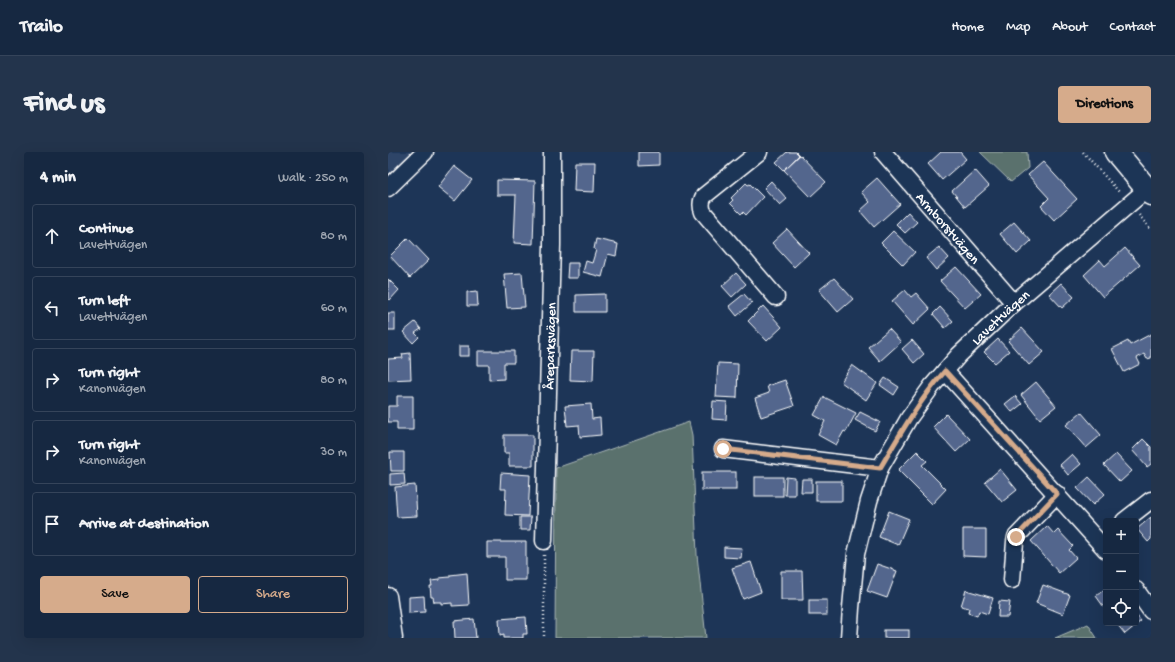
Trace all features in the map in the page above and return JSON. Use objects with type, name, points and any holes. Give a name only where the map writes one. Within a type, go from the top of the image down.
[{"type":"street","points":[[388,188],[425,152]]},
{"type":"street","name":"Åreparksvägen","points":[[544,541],[552,245],[552,152]]},
{"type":"street","points":[[759,152],[704,196],[702,199],[702,206],[703,212],[776,297]]},
{"type":"street","name":"Armborstvägen","points":[[883,152],[1014,303]]},
{"type":"street","points":[[1116,152],[1149,191]]},
{"type":"street","name":"Lavettvägen","points":[[849,638],[856,554],[869,501],[880,468],[909,418],[932,386],[958,355],[1014,303],[1130,204],[1149,191]]},
{"type":"street","points":[[945,371],[1057,494],[1103,542]]},
{"type":"street","points":[[723,449],[880,468]]},
{"type":"street","points":[[1012,580],[1016,537],[1057,494]]},
{"type":"street","points":[[1128,518],[1151,500]]},
{"type":"street","points":[[1139,594],[1151,611]]},
{"type":"street","points":[[388,596],[394,638]]},
{"type":"path","points":[[1083,152],[1130,204],[1151,230]]},
{"type":"path","points":[[544,541],[544,638]]},
{"type":"shaded area","points":[[388,152],[414,152],[391,173],[388,167]]},
{"type":"green space","points":[[980,152],[1027,152],[1028,168],[1011,182]]},
{"type":"green space","points":[[689,422],[692,435],[697,555],[706,638],[555,638],[556,468]]},
{"type":"green space","points":[[1088,624],[1097,638],[1055,638]]},
{"type":"building","points":[[639,152],[659,152],[659,165],[639,166]]},
{"type":"building","points":[[787,152],[796,152],[799,155],[784,170],[776,162]]},
{"type":"building","points":[[941,152],[960,152],[966,159],[942,180],[928,164]]},
{"type":"building","points":[[800,155],[826,182],[810,197],[784,170]]},
{"type":"building","points":[[575,162],[595,162],[594,192],[574,191]]},
{"type":"building","points":[[1043,162],[1077,199],[1054,220],[1041,206],[1049,198],[1028,175]]},
{"type":"building","points":[[454,166],[472,180],[455,201],[438,187]]},
{"type":"building","points":[[975,170],[989,186],[965,207],[952,191]]},
{"type":"building","points":[[877,178],[900,204],[874,227],[860,211],[870,202],[861,192]]},
{"type":"building","points":[[497,180],[535,181],[533,244],[514,243],[516,195],[497,195]]},
{"type":"building","points":[[771,181],[787,199],[780,205],[764,188]]},
{"type":"building","points":[[746,183],[748,185],[750,184],[763,197],[746,215],[743,212],[741,214],[730,203],[733,200],[731,198]]},
{"type":"building","points":[[908,212],[917,222],[905,233],[896,224]]},
{"type":"building","points":[[1014,222],[1031,241],[1017,254],[1000,234]]},
{"type":"building","points":[[787,229],[809,253],[794,267],[772,243]]},
{"type":"building","points":[[893,231],[915,252],[903,265],[881,243]]},
{"type":"building","points":[[408,238],[429,260],[410,278],[390,256]]},
{"type":"building","points":[[596,239],[618,244],[616,256],[608,254],[602,277],[583,272],[586,261],[592,263],[596,250],[594,249]]},
{"type":"building","points":[[939,247],[949,258],[936,270],[926,258]]},
{"type":"building","points":[[1125,248],[1140,265],[1103,297],[1084,275],[1100,260],[1105,266]]},
{"type":"building","points":[[568,263],[578,263],[578,278],[567,278]]},
{"type":"building","points":[[956,267],[981,294],[965,308],[940,281]]},
{"type":"building","points":[[522,273],[525,307],[507,308],[504,274]]},
{"type":"building","points":[[736,273],[746,284],[732,297],[722,286]]},
{"type":"building","points":[[834,278],[853,299],[838,312],[819,290]]},
{"type":"building","points":[[388,279],[399,290],[390,300],[388,298]]},
{"type":"building","points":[[1061,283],[1074,297],[1062,308],[1049,294]]},
{"type":"building","points":[[905,290],[911,297],[916,293],[930,309],[913,325],[892,301]]},
{"type":"building","points":[[477,291],[478,306],[467,306],[467,292]]},
{"type":"building","points":[[605,294],[605,312],[576,312],[576,295]]},
{"type":"building","points":[[744,294],[752,303],[737,316],[729,306]]},
{"type":"building","points":[[763,306],[782,327],[767,341],[748,321]]},
{"type":"building","points":[[940,307],[953,321],[945,328],[933,314]]},
{"type":"building","points":[[388,313],[395,313],[395,330],[388,330]]},
{"type":"building","points":[[415,322],[421,329],[415,333],[419,337],[413,343],[403,332]]},
{"type":"building","points":[[1022,328],[1044,352],[1029,365],[1008,341]]},
{"type":"building","points":[[889,329],[901,342],[880,361],[868,347]]},
{"type":"building","points":[[1151,334],[1151,358],[1147,359],[1144,354],[1137,358],[1140,364],[1124,372],[1112,349],[1128,341],[1130,345]]},
{"type":"building","points":[[998,339],[1009,351],[995,363],[984,352]]},
{"type":"building","points":[[912,340],[924,354],[914,363],[902,349]]},
{"type":"building","points":[[459,346],[469,346],[469,356],[459,356]]},
{"type":"building","points":[[478,351],[514,351],[514,363],[504,363],[504,379],[489,380],[489,365],[478,365]]},
{"type":"building","points":[[571,351],[594,351],[593,381],[570,380]]},
{"type":"building","points":[[410,353],[411,379],[388,380],[388,359],[403,358],[402,354]]},
{"type":"building","points":[[718,363],[738,364],[737,398],[716,397]]},
{"type":"building","points":[[852,365],[877,383],[866,400],[841,382]]},
{"type":"building","points":[[885,378],[899,387],[894,395],[880,385]]},
{"type":"building","points":[[785,380],[794,406],[761,417],[755,398],[769,393],[767,386]]},
{"type":"building","points":[[1036,382],[1056,406],[1040,419],[1021,395]]},
{"type":"building","points":[[397,396],[413,396],[413,430],[397,430],[397,422],[388,422],[388,406],[397,406]]},
{"type":"building","points":[[1015,396],[1022,404],[1012,412],[1005,404]]},
{"type":"building","points":[[824,397],[856,413],[846,432],[844,431],[836,445],[818,435],[825,421],[814,415]]},
{"type":"building","points":[[713,401],[727,402],[726,420],[712,419]]},
{"type":"building","points":[[591,404],[592,419],[600,418],[601,435],[580,437],[579,425],[567,426],[565,406]]},
{"type":"building","points":[[860,412],[880,422],[875,431],[855,420]]},
{"type":"building","points":[[1081,412],[1101,435],[1086,448],[1066,425]]},
{"type":"building","points":[[946,414],[970,439],[956,452],[933,427]]},
{"type":"building","points":[[504,435],[533,435],[533,466],[509,466],[509,453],[504,453]]},
{"type":"building","points":[[1143,439],[1151,447],[1151,464],[1147,467],[1132,450]]},
{"type":"building","points":[[917,451],[927,461],[922,465],[946,489],[932,504],[898,470]]},
{"type":"building","points":[[390,452],[404,452],[404,471],[391,471]]},
{"type":"building","points":[[1072,454],[1081,464],[1068,475],[1060,465]]},
{"type":"building","points":[[1116,454],[1132,471],[1120,482],[1104,465]]},
{"type":"building","points":[[1000,469],[1017,490],[1002,502],[985,482]]},
{"type":"building","points":[[702,472],[736,472],[736,490],[702,490]]},
{"type":"building","points":[[404,473],[405,484],[390,485],[390,474]]},
{"type":"building","points":[[501,473],[530,475],[528,516],[505,515],[506,489],[500,489]]},
{"type":"building","points":[[755,477],[783,477],[783,496],[755,496]]},
{"type":"building","points":[[786,477],[795,478],[795,495],[785,495]]},
{"type":"building","points":[[1089,477],[1105,494],[1093,505],[1077,488]]},
{"type":"building","points":[[802,479],[812,479],[812,492],[801,492]]},
{"type":"building","points":[[816,481],[842,481],[842,501],[816,501]]},
{"type":"building","points":[[415,485],[417,516],[397,517],[395,487]]},
{"type":"building","points":[[889,511],[909,519],[898,545],[879,537]]},
{"type":"building","points":[[520,517],[531,517],[530,530],[520,530]]},
{"type":"building","points":[[1151,517],[1151,539],[1148,542],[1139,531],[1139,527]]},
{"type":"building","points":[[1047,526],[1054,534],[1058,530],[1073,546],[1069,550],[1076,558],[1059,573],[1031,541]]},
{"type":"building","points":[[963,529],[986,529],[986,557],[963,556]]},
{"type":"building","points":[[487,542],[526,542],[526,580],[505,580],[505,557],[487,557]]},
{"type":"building","points":[[724,547],[742,548],[741,558],[724,557]]},
{"type":"building","points":[[751,562],[761,592],[743,599],[732,568]]},
{"type":"building","points":[[877,564],[897,571],[887,598],[867,591]]},
{"type":"building","points":[[781,571],[802,571],[803,600],[781,600]]},
{"type":"building","points":[[467,573],[469,605],[452,606],[452,603],[441,604],[441,602],[434,602],[433,597],[431,597],[431,581],[439,580],[439,578],[450,577],[450,575]]},
{"type":"building","points":[[1043,585],[1070,595],[1063,614],[1036,603]]},
{"type":"building","points":[[966,590],[993,598],[988,614],[979,611],[977,616],[968,613],[969,608],[961,606]]},
{"type":"building","points":[[1103,590],[1103,606],[1096,596]]},
{"type":"building","points":[[424,596],[425,612],[409,613],[409,597]]},
{"type":"building","points":[[809,600],[827,600],[827,615],[809,615]]},
{"type":"building","points":[[999,601],[1010,602],[1008,617],[998,617]]},
{"type":"building","points":[[526,617],[527,634],[523,634],[523,638],[504,638],[504,634],[500,635],[499,619]]},
{"type":"building","points":[[474,619],[476,638],[455,638],[454,621]]},
{"type":"building","points":[[1118,626],[1135,626],[1125,634]]},
{"type":"building","points":[[884,630],[909,630],[909,638],[884,638]]},
{"type":"route","points":[[723,449],[880,468],[921,400],[945,371],[1057,494],[1016,537]]}]
